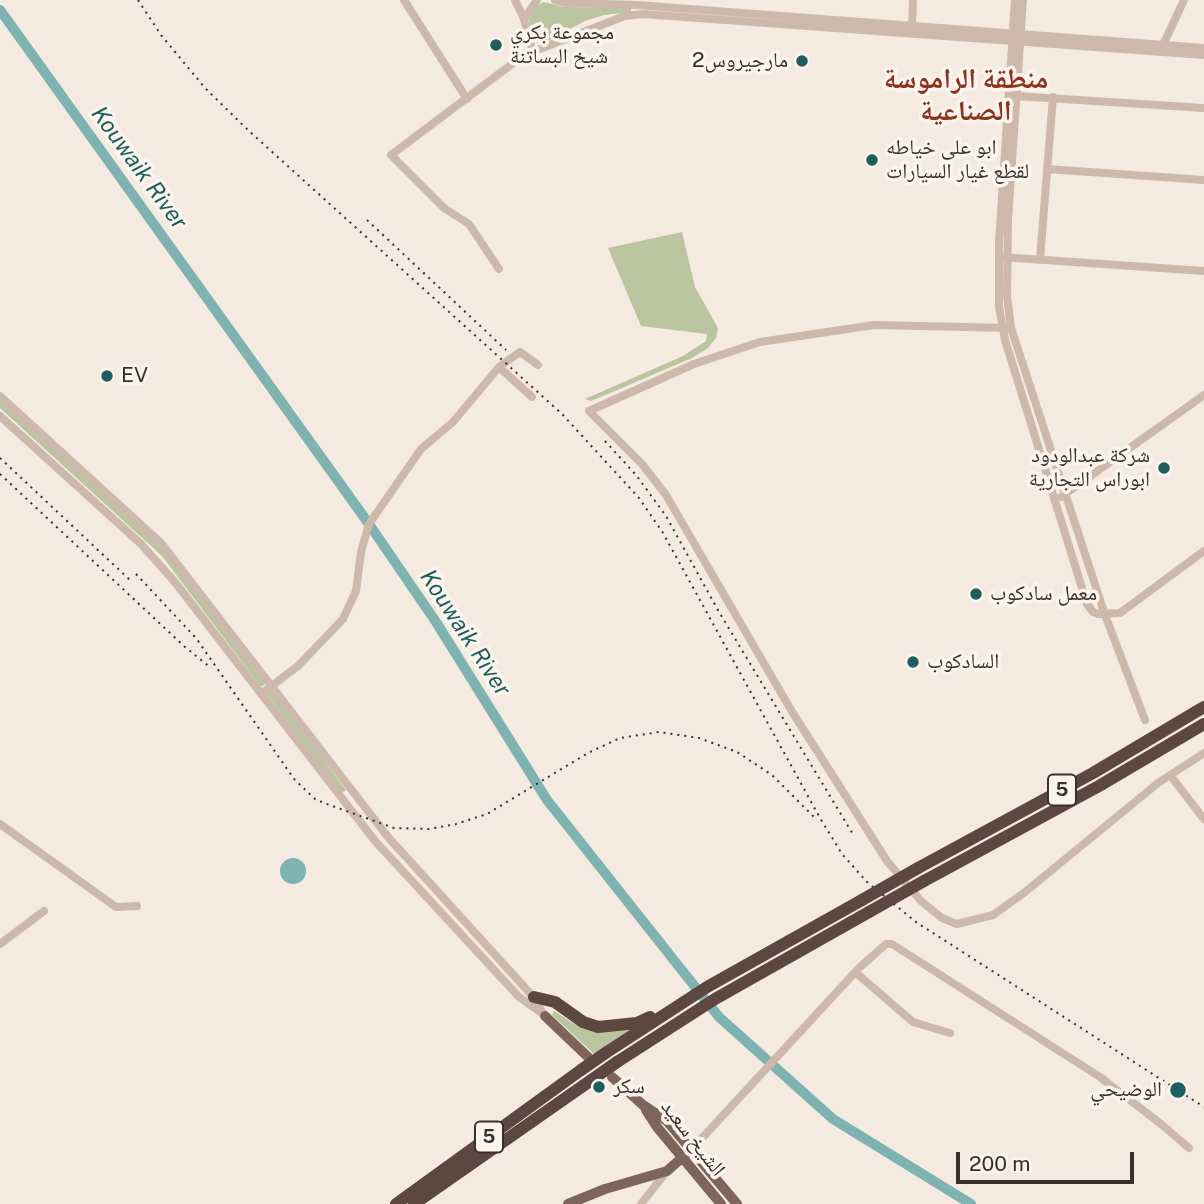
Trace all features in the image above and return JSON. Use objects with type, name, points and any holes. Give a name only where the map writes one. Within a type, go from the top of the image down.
[{"type":"highway","name":"5","points":[[396,1204],[581,1070],[707,987],[1093,773],[1204,707]]},
{"type":"highway","name":"5","points":[[414,1204],[617,1062],[715,999],[1099,786],[1204,724]]},
{"type":"highway","points":[[534,997],[555,1002],[583,1022],[598,1027],[637,1023],[685,1001]]},
{"type":"main road","points":[[545,1016],[588,1056]]},
{"type":"main road","name":"الشيخ سعيد","points":[[612,1077],[643,1105],[667,1121],[721,1204]]},
{"type":"main road","points":[[568,1204],[605,1189],[667,1171],[688,1153]]},
{"type":"main road","name":"الشيخ سعيد","points":[[688,1153],[737,1204]]},
{"type":"street","points":[[404,0],[467,99]]},
{"type":"street","points":[[515,0],[524,19],[533,53]]},
{"type":"street","points":[[524,19],[537,0]]},
{"type":"street","points":[[555,0],[1204,55]]},
{"type":"street","points":[[912,26],[914,0]]},
{"type":"street","points":[[1015,0],[1016,96],[998,289],[1007,328],[1060,497],[1145,720]]},
{"type":"street","points":[[1002,257],[1016,39],[1023,0]]},
{"type":"street","points":[[1163,45],[1184,0]]},
{"type":"street","points":[[499,269],[469,224],[444,208],[391,155],[524,55],[618,18],[636,6],[912,26],[1016,39],[1204,48]]},
{"type":"street","points":[[1016,96],[1204,108]]},
{"type":"street","points":[[1040,259],[1053,97]]},
{"type":"street","points":[[1047,169],[1204,180]]},
{"type":"street","points":[[1002,257],[1204,271]]},
{"type":"street","points":[[1007,328],[874,325],[760,342],[694,364],[589,411],[642,464],[666,495],[791,710],[887,861],[921,901],[942,918],[957,924],[993,915],[1170,775],[1204,753]]},
{"type":"street","points":[[261,694],[298,666],[343,619],[356,592],[361,552],[369,524],[421,449],[453,422],[499,367],[520,352],[538,365]]},
{"type":"street","points":[[499,367],[532,397]]},
{"type":"street","points":[[1060,497],[1204,395]]},
{"type":"street","points":[[0,396],[161,543],[388,837],[534,997],[545,1016]]},
{"type":"street","points":[[0,416],[141,544],[174,581],[375,841],[519,997],[545,1016]]},
{"type":"street","points":[[1060,497],[1087,604],[1093,612],[1115,615],[1126,610],[1204,551]]},
{"type":"street","points":[[1170,775],[1204,819]]},
{"type":"street","points":[[0,824],[116,907],[137,906]]},
{"type":"street","points":[[0,944],[44,911]]},
{"type":"street","points":[[688,1153],[855,972],[886,944],[892,944],[1100,1077],[1189,1148]]},
{"type":"street","points":[[855,972],[913,1022],[950,1033]]},
{"type":"street","points":[[640,1204],[667,1171]]},
{"type":"green space","points":[[543,2],[565,7],[631,8],[631,12],[604,15],[585,21],[546,42],[535,39],[530,33],[529,19]]},
{"type":"green space","points":[[682,232],[695,287],[718,328],[716,338],[708,348],[692,358],[591,401],[585,399],[683,356],[706,341],[707,334],[641,326],[608,248]]},
{"type":"green space","points":[[0,399],[165,552],[265,684],[261,687],[162,556],[0,408]]},
{"type":"green space","points":[[271,690],[346,790],[341,793],[266,693]]},
{"type":"green space","points":[[554,1011],[576,1025],[638,1027],[595,1055],[552,1015]]},
{"type":"water","points":[[293,858],[302,862],[306,871],[302,880],[293,884],[284,880],[280,871],[284,862]]},
{"type":"waterway","name":"Kouwaik River","points":[[0,10],[369,524],[436,622],[547,800],[719,1017],[833,1119],[971,1204]]},
{"type":"railway","points":[[138,0],[161,35],[205,88],[562,414],[639,498],[663,533],[820,818],[842,854],[867,882],[916,922],[1204,1107]]},
{"type":"railway","points":[[367,220],[506,350]]},
{"type":"railway","points":[[605,441],[636,475],[666,516],[719,612],[854,836]]},
{"type":"railway","points":[[0,458],[131,581]]},
{"type":"railway","points":[[0,474],[185,647],[211,668]]},
{"type":"railway","points":[[136,574],[196,638],[294,779],[315,799],[324,803],[394,828],[429,829],[456,824],[487,814],[588,753],[620,738],[659,732],[699,738],[737,752],[772,775],[814,817]]},
{"type":"place","name":"مجموعة بكري شيخ البساتنة","points":[[496,45]]},
{"type":"place","name":"مارجيروس2","points":[[802,61]]},
{"type":"place","name":"ابو علي خياطه لقطع غيار السيارات","points":[[872,160]]},
{"type":"place","name":"EV","points":[[107,376]]},
{"type":"place","name":"شركة عبدالودود ابوراس التجارية","points":[[1164,468]]},
{"type":"place","name":"معمل سادكوب","points":[[976,594]]},
{"type":"place","name":"السادكوب","points":[[913,662]]},
{"type":"place","name":"سكر","points":[[599,1087]]},
{"type":"place","name":"الوضيحي","points":[[1178,1090]]},
{"type":"district","name":"منطقة الراموسة الصناعية","points":[[966,95]]}]
